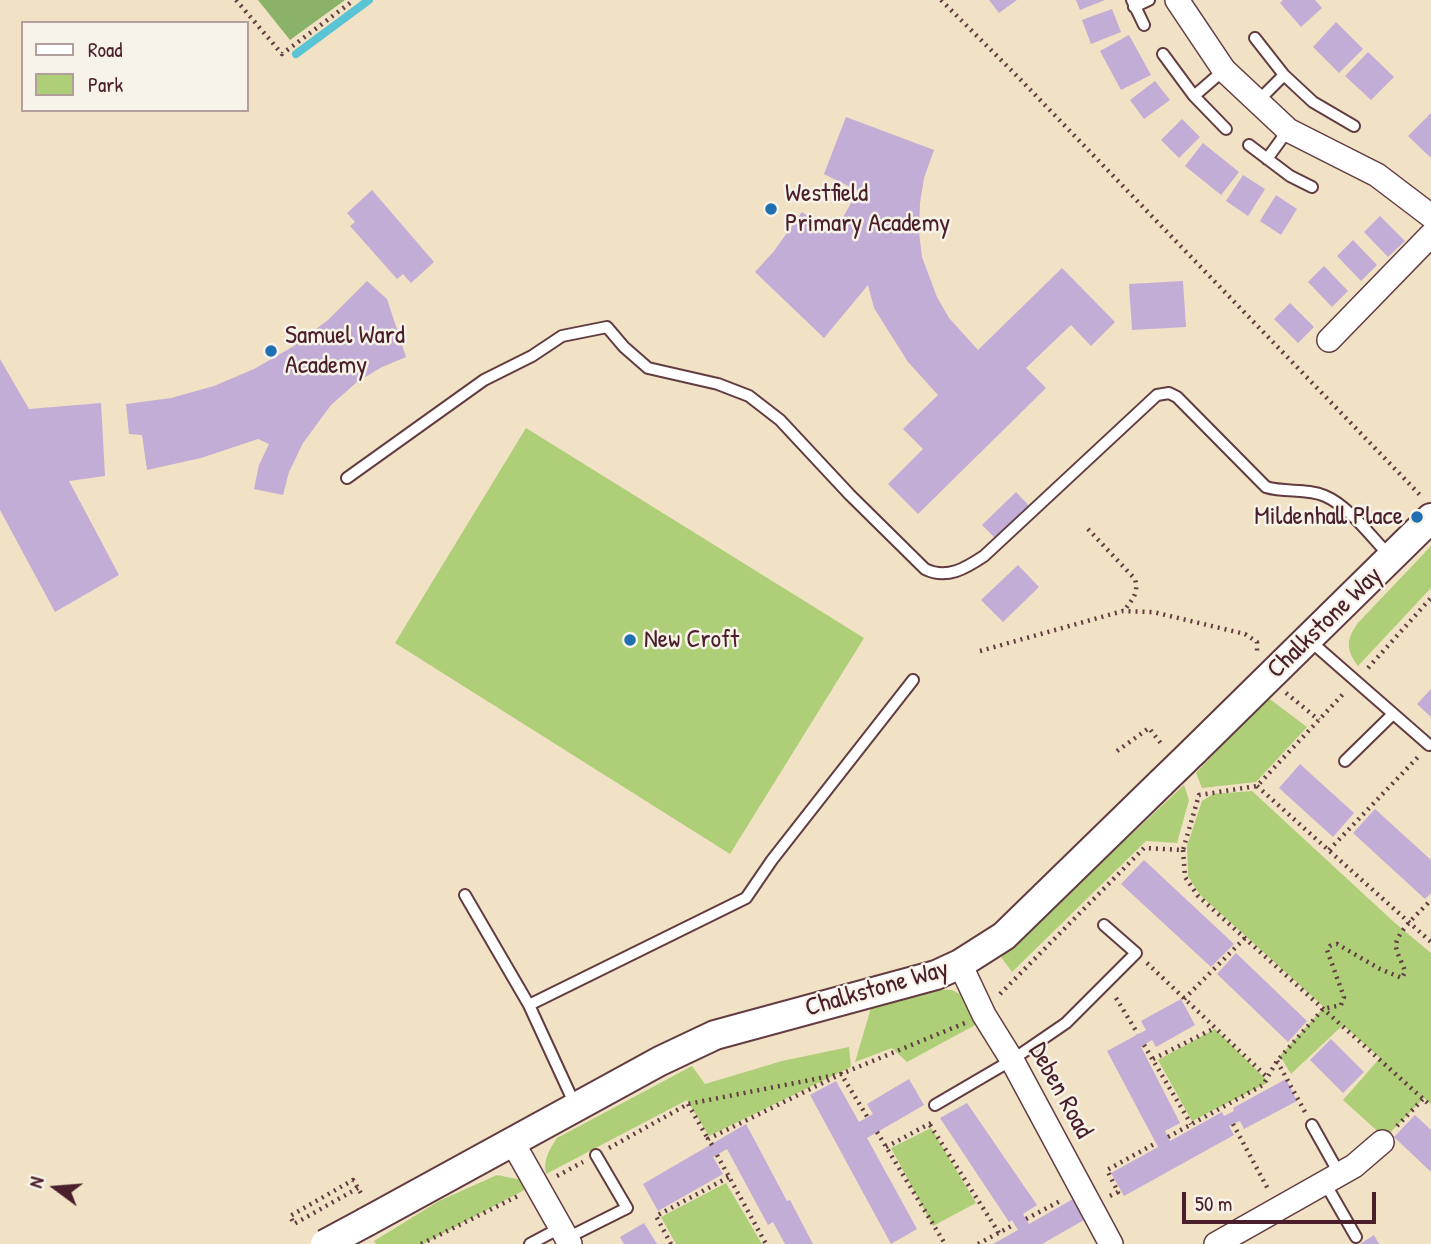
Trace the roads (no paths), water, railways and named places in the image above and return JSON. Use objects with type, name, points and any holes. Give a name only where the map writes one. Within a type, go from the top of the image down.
[{"type":"street","points":[[1177,0],[1224,71],[1288,130],[1377,175],[1431,216]]},
{"type":"street","points":[[1329,340],[1431,235]]},
{"type":"street","name":"Chalkstone Way","points":[[325,1244],[366,1212],[513,1143],[660,1061],[715,1035],[936,975],[960,964],[1004,936],[1392,558],[1426,507]]},
{"type":"street","name":"Deben Road","points":[[960,964],[984,1015],[1012,1060],[1111,1244]]},
{"type":"street","points":[[1216,1244],[1354,1166],[1382,1142]]},
{"type":"street","points":[[513,1143],[566,1237]]},
{"type":"lane","points":[[1144,25],[1133,4],[1149,0]]},
{"type":"lane","points":[[1255,38],[1284,75],[1313,102],[1354,126]]},
{"type":"lane","points":[[1163,54],[1194,96],[1226,129]]},
{"type":"lane","points":[[1194,96],[1224,71]]},
{"type":"lane","points":[[1257,102],[1284,75]]},
{"type":"lane","points":[[1267,159],[1288,130]]},
{"type":"lane","points":[[1250,145],[1312,187]]},
{"type":"lane","points":[[347,478],[484,380],[532,356],[562,336],[607,327],[624,347],[649,368],[718,384],[749,396],[780,420],[925,569],[935,574],[961,571],[984,556],[1157,395],[1168,393],[1177,397],[1266,487],[1280,492],[1307,492],[1325,496],[1338,503],[1392,558]]},
{"type":"lane","points":[[1309,639],[1429,746]]},
{"type":"lane","points":[[529,1005],[746,898],[772,860],[914,680]]},
{"type":"lane","points":[[1345,761],[1393,713]]},
{"type":"lane","points":[[465,895],[529,1005],[576,1107]]},
{"type":"lane","points":[[935,1105],[1012,1060],[1066,1023],[1136,953],[1104,925]]},
{"type":"lane","points":[[1312,1125],[1356,1237]]},
{"type":"lane","points":[[530,1244],[566,1237],[626,1208],[596,1155]]},
{"type":"waterway","points":[[296,54],[369,0]]},
{"type":"place","name":"Westfield Primary Academy","points":[[771,209]]},
{"type":"place","name":"Samuel Ward Academy","points":[[271,351]]},
{"type":"place","name":"Mildenhall Place","points":[[1417,517]]},
{"type":"place","name":"New Croft","points":[[630,640]]}]
